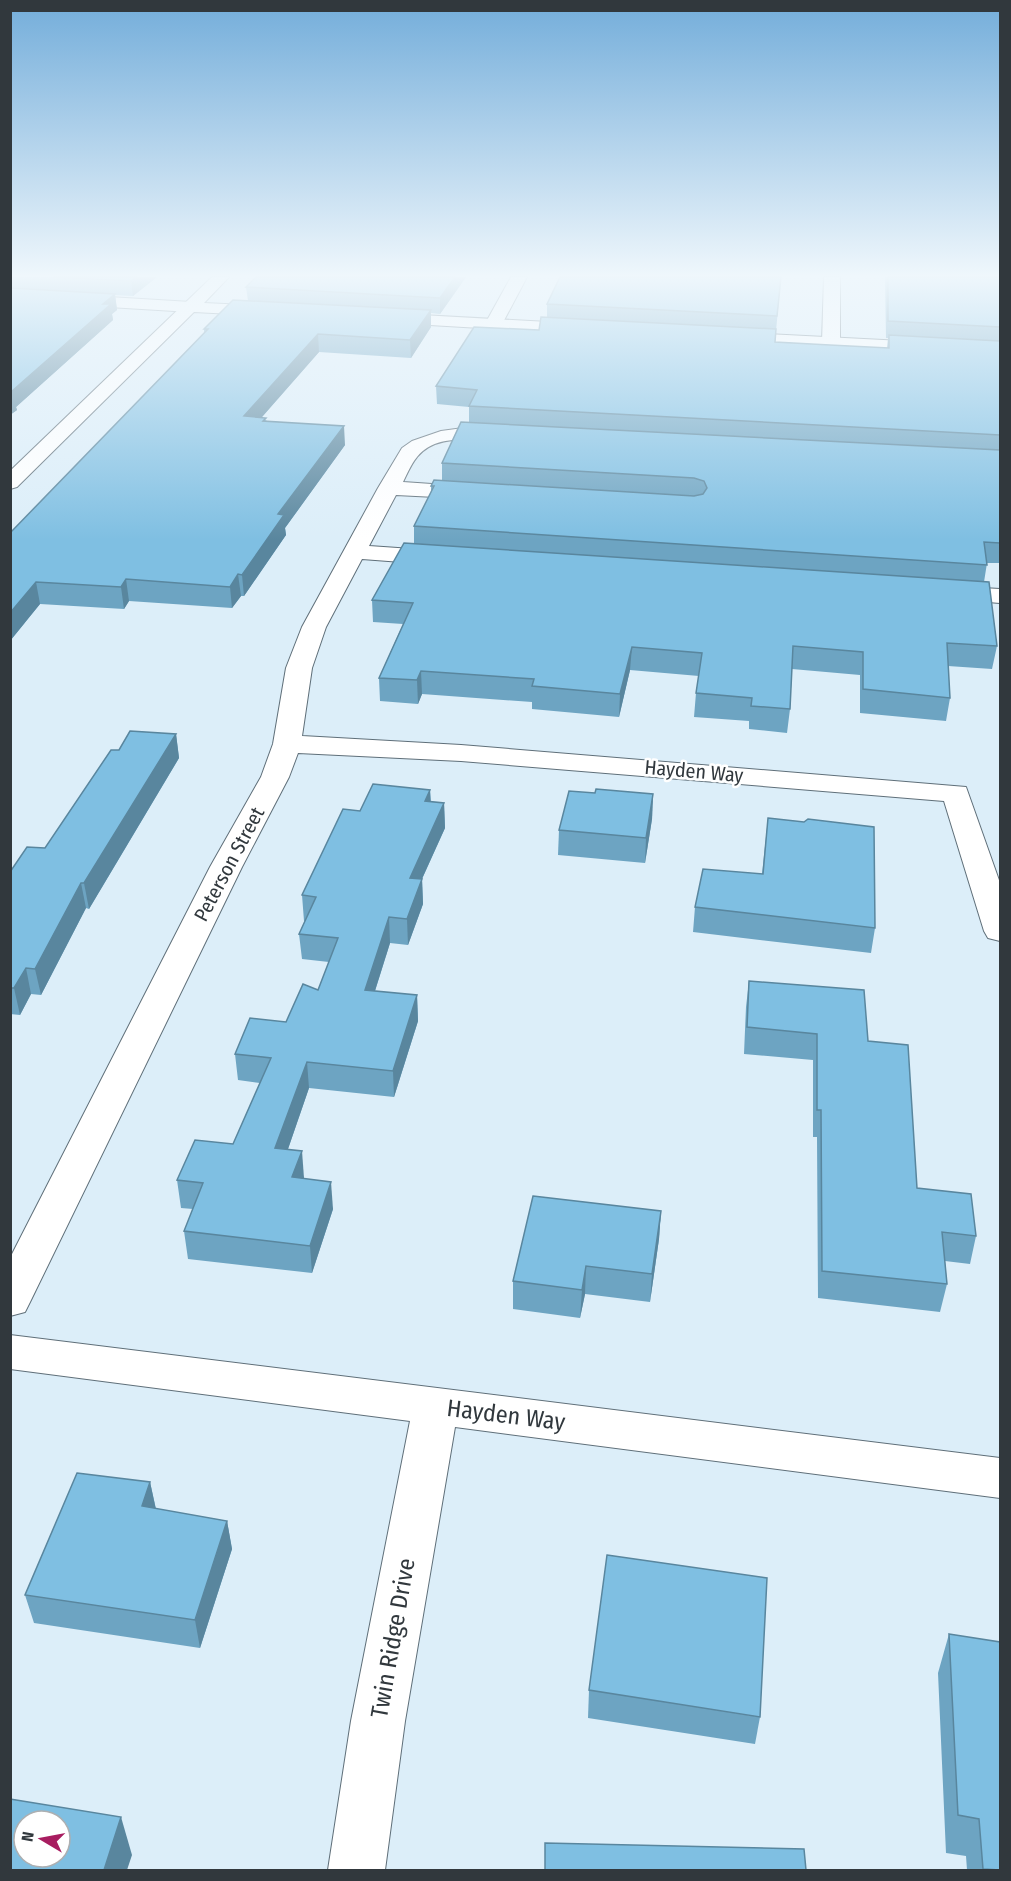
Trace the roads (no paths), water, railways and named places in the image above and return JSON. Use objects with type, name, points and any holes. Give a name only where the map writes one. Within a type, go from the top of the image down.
[{"type":"street","points":[[10,483],[132,365]]},
{"type":"street","name":"Peterson Street","points":[[10,1300],[226,867],[275,777],[287,744],[303,658],[314,627],[409,452],[420,444],[440,437],[475,432],[521,434]]},
{"type":"street","points":[[390,488],[495,495]]},
{"type":"street","points":[[356,552],[463,560]]},
{"type":"street","points":[[929,592],[1000,596]]},
{"type":"street","name":"Hayden Way","points":[[287,744],[460,753],[956,792],[1000,931]]},
{"type":"street","name":"Hayden Way","points":[[10,1352],[1000,1478]]},
{"type":"street","name":"Twin Ridge Drive","points":[[356,1870],[378,1721],[436,1406]]}]
